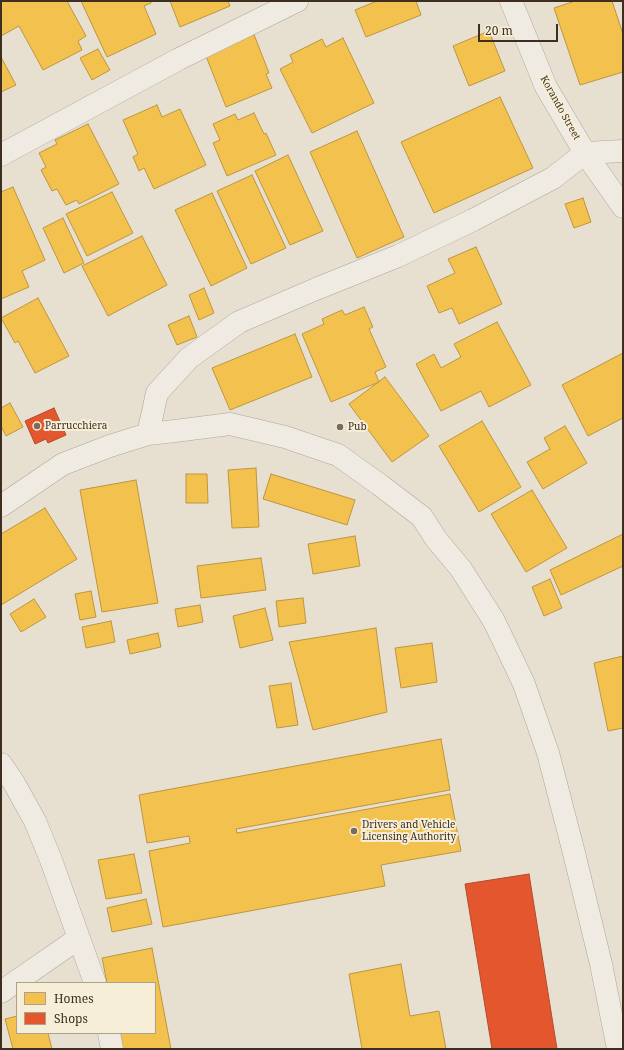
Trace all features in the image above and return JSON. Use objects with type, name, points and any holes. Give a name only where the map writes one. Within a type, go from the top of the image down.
[{"type":"street","points":[[1,155],[179,59],[297,1]]},
{"type":"street","name":"Korando Street","points":[[511,1],[546,87],[585,153],[623,207]]},
{"type":"street","points":[[148,434],[157,393],[189,358],[239,322],[398,256],[473,220],[553,178],[585,153],[623,151]]},
{"type":"street","points":[[1,506],[63,464],[110,446],[148,434],[230,424],[285,437],[338,455],[422,517],[436,539],[460,569],[494,621],[524,684],[548,753],[574,849],[601,964],[618,1049]]},
{"type":"street","points":[[1,764],[14,783],[35,821],[52,860],[96,982]]},
{"type":"street","points":[[1,992],[79,938]]},
{"type":"street","points":[[109,1034],[112,1049]]},
{"type":"building: Homes","points":[[1,1],[67,1],[86,36],[78,41],[82,50],[43,70],[19,26],[1,36]]},
{"type":"building: Homes","points":[[81,1],[151,1],[151,3],[144,6],[156,34],[107,57]]},
{"type":"building: Homes","points":[[170,1],[228,1],[230,6],[180,27]]},
{"type":"building: Homes","points":[[377,1],[416,1],[421,15],[366,37],[355,10]]},
{"type":"building: Homes","points":[[575,1],[612,1],[623,34],[623,72],[580,85],[554,8]]},
{"type":"building: Homes","points":[[489,31],[505,71],[469,86],[453,46]]},
{"type":"building: Homes","points":[[253,32],[269,73],[266,74],[272,88],[226,107],[204,51]]},
{"type":"building: Homes","points":[[343,38],[374,103],[312,133],[280,69],[293,62],[290,55],[322,39],[326,47]]},
{"type":"building: Homes","points":[[98,49],[110,70],[92,80],[80,58]]},
{"type":"building: Homes","points":[[1,57],[16,85],[1,92]]},
{"type":"building: Homes","points":[[500,97],[533,168],[434,213],[401,142]]},
{"type":"building: Homes","points":[[157,105],[162,117],[180,109],[206,165],[154,189],[144,168],[139,171],[133,157],[138,154],[123,120]]},
{"type":"building: Homes","points":[[254,113],[264,134],[266,133],[276,155],[227,176],[213,143],[220,140],[213,124],[235,114],[238,120]]},
{"type":"building: Homes","points":[[88,124],[119,184],[79,204],[77,200],[66,205],[57,189],[52,191],[41,170],[46,167],[39,153],[57,144],[55,140]]},
{"type":"building: Homes","points":[[357,131],[404,237],[357,258],[310,152]]},
{"type":"building: Homes","points":[[288,155],[323,231],[290,245],[255,171]]},
{"type":"building: Homes","points":[[252,175],[286,248],[251,264],[217,191]]},
{"type":"building: Homes","points":[[13,187],[45,260],[22,271],[29,287],[1,299],[1,192]]},
{"type":"building: Homes","points":[[112,192],[133,233],[87,256],[66,214]]},
{"type":"building: Homes","points":[[212,193],[247,268],[211,286],[175,210]]},
{"type":"building: Homes","points":[[583,198],[591,222],[574,228],[565,204]]},
{"type":"building: Homes","points":[[63,218],[84,263],[64,273],[43,228]]},
{"type":"building: Homes","points":[[142,236],[167,285],[108,316],[82,266]]},
{"type":"building: Homes","points":[[476,247],[502,304],[459,324],[452,308],[439,313],[427,286],[455,273],[448,259]]},
{"type":"building: Homes","points":[[204,288],[214,313],[199,320],[189,295]]},
{"type":"building: Homes","points":[[38,298],[69,356],[35,373],[18,341],[15,343],[1,318]]},
{"type":"building: Homes","points":[[364,307],[373,327],[369,329],[386,367],[375,372],[379,382],[331,402],[302,334],[324,324],[322,319],[342,310],[345,315]]},
{"type":"building: Homes","points":[[189,316],[197,337],[177,345],[168,325]]},
{"type":"building: Homes","points":[[497,322],[531,385],[489,407],[481,391],[441,411],[416,364],[434,354],[441,368],[461,357],[454,344]]},
{"type":"building: Homes","points":[[295,334],[312,377],[230,410],[212,368]]},
{"type":"building: Homes","points":[[623,353],[623,418],[588,436],[562,385]]},
{"type":"building: Homes","points":[[385,377],[429,436],[392,462],[349,404]]},
{"type":"building: Homes","points":[[10,403],[23,427],[6,436],[1,426],[1,408]]},
{"type":"building: Homes","points":[[482,421],[521,487],[479,512],[439,446]]},
{"type":"building: Homes","points":[[565,426],[587,463],[543,489],[527,462],[550,449],[544,438]]},
{"type":"building: Homes","points":[[256,468],[259,527],[232,528],[228,470]]},
{"type":"building: Homes","points":[[186,474],[207,474],[208,503],[186,503]]},
{"type":"building: Homes","points":[[271,474],[355,500],[347,525],[263,499]]},
{"type":"building: Homes","points":[[136,480],[158,603],[102,612],[80,490]]},
{"type":"building: Homes","points":[[532,490],[567,548],[526,572],[491,514]]},
{"type":"building: Homes","points":[[45,508],[77,559],[1,605],[1,534]]},
{"type":"building: Homes","points":[[623,534],[623,566],[561,595],[550,570]]},
{"type":"building: Homes","points":[[355,536],[360,566],[313,574],[308,544]]},
{"type":"building: Homes","points":[[261,558],[266,590],[201,598],[197,566]]},
{"type":"building: Homes","points":[[550,579],[562,608],[544,616],[532,587]]},
{"type":"building: Homes","points":[[91,591],[96,617],[80,620],[75,594]]},
{"type":"building: Homes","points":[[303,598],[306,623],[279,627],[276,601]]},
{"type":"building: Homes","points":[[34,599],[46,617],[21,632],[10,614]]},
{"type":"building: Homes","points":[[200,605],[203,622],[178,627],[175,609]]},
{"type":"building: Homes","points":[[265,608],[273,640],[240,648],[233,616]]},
{"type":"building: Homes","points":[[111,621],[115,642],[86,648],[82,627]]},
{"type":"building: Homes","points":[[376,628],[387,712],[313,730],[289,642]]},
{"type":"building: Homes","points":[[158,633],[161,647],[130,654],[127,640]]},
{"type":"building: Homes","points":[[432,643],[437,682],[401,688],[395,648]]},
{"type":"building: Homes","points":[[623,656],[623,728],[608,731],[594,663]]},
{"type":"building: Homes","points":[[291,683],[298,725],[277,728],[269,686]]},
{"type":"building: Homes","name":"Drivers and Vehicle Licensing Authority","points":[[441,739],[450,790],[236,829],[237,833],[450,794],[461,851],[381,865],[385,886],[163,927],[149,851],[190,843],[189,836],[147,843],[139,795]]},
{"type":"building: Homes","points":[[134,854],[142,893],[106,899],[98,860]]},
{"type":"building: Homes","points":[[146,899],[152,924],[112,932],[107,908]]},
{"type":"building: Homes","points":[[152,948],[171,1049],[119,1049],[116,1034],[156,1034],[156,982],[107,982],[102,958]]},
{"type":"building: Homes","points":[[401,964],[410,1016],[439,1011],[446,1049],[362,1049],[349,974]]},
{"type":"building: Homes","points":[[16,1016],[16,1034],[48,1034],[52,1049],[13,1049],[5,1019]]},
{"type":"building: Shops","points":[[54,408],[66,435],[48,443],[46,439],[35,444],[25,421]]},
{"type":"building: Shops","points":[[529,874],[557,1049],[492,1049],[465,884]]},
{"type":"place","name":"Parrucchiera","points":[[37,426]]},
{"type":"place","name":"Pub","points":[[340,427]]},
{"type":"place","name":"Drivers and Vehicle Licensing Authority","points":[[354,831]]}]
